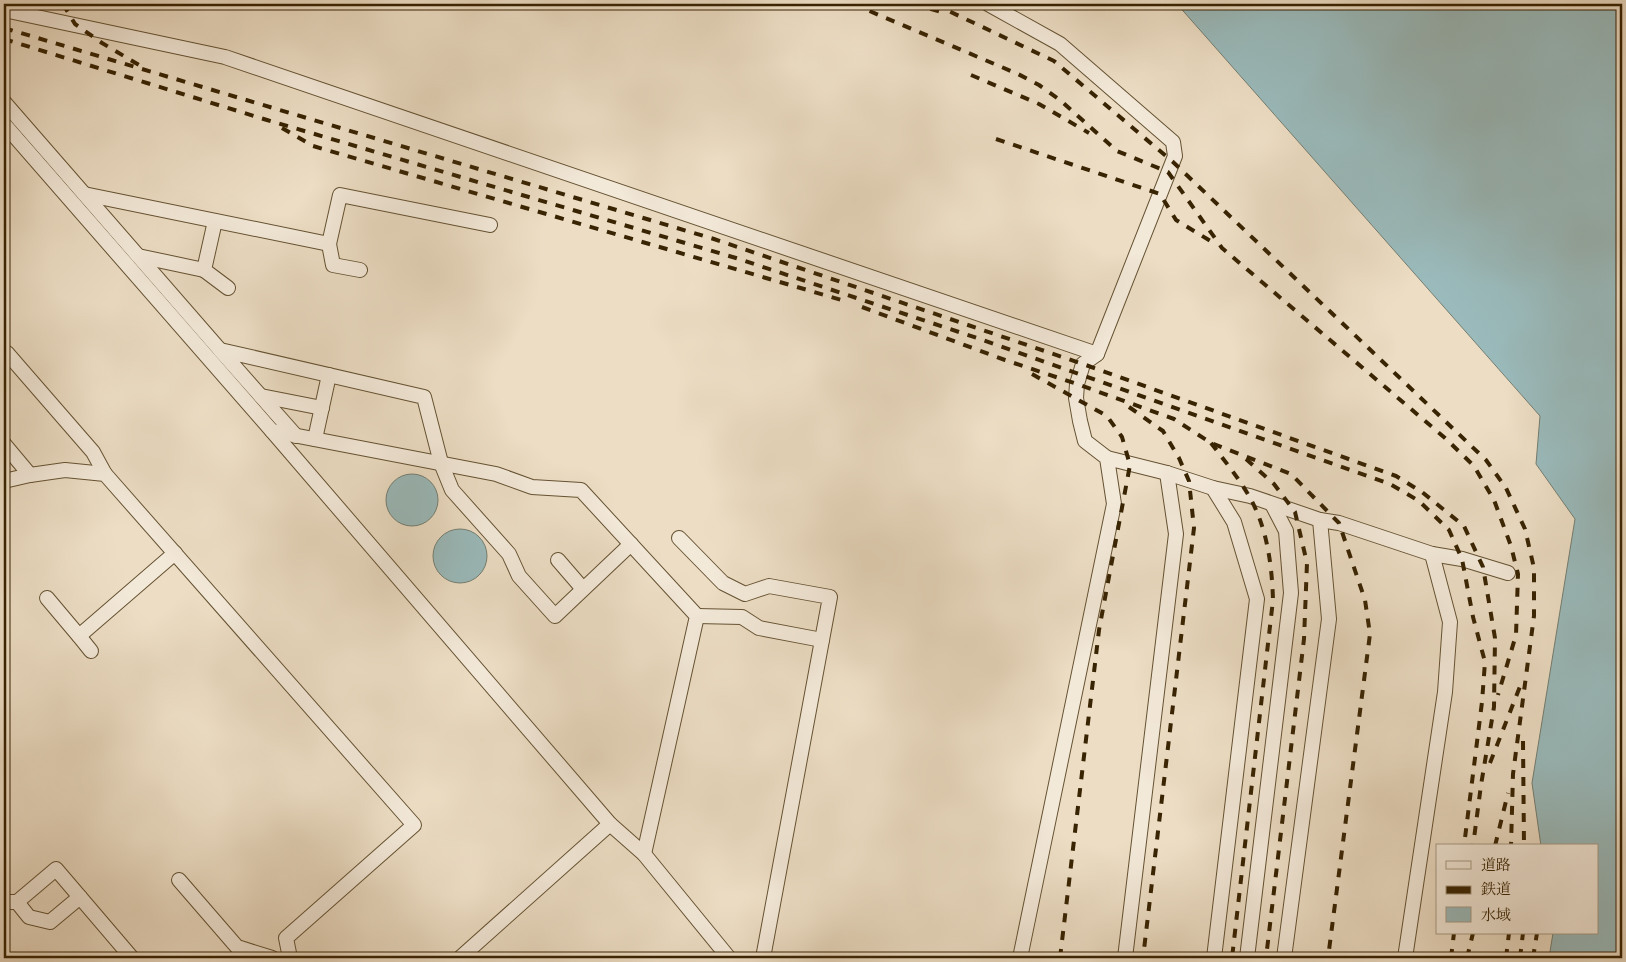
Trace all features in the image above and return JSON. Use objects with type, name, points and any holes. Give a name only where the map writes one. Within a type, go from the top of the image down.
[{"type":"street","points":[[988,4],[1060,44],[1174,142],[1175,156],[1098,354],[1083,364],[1077,384],[1076,398],[1085,441],[1107,458],[1167,473],[1214,488],[1250,496],[1320,520],[1339,523],[1432,554],[1462,559],[1508,573]]},
{"type":"street","points":[[4,10],[224,57],[1098,354]]},
{"type":"street","points":[[4,102],[296,436]]},
{"type":"street","points":[[4,124],[272,431],[610,824],[644,854],[729,958]]},
{"type":"street","points":[[84,194],[330,244]]},
{"type":"street","points":[[360,270],[332,265],[330,244],[340,195],[490,225]]},
{"type":"street","points":[[204,270],[215,221]]},
{"type":"street","points":[[138,256],[204,270],[228,288]]},
{"type":"street","points":[[220,350],[424,397],[442,463],[452,490],[509,554],[519,576],[554,616],[631,544]]},
{"type":"street","points":[[4,356],[7,354],[93,452],[105,474],[414,825],[286,938],[290,958]]},
{"type":"street","points":[[315,439],[329,375]]},
{"type":"street","points":[[261,396],[322,408]]},
{"type":"street","points":[[272,431],[496,474],[532,487],[581,490],[697,616],[742,617],[759,628],[822,640]]},
{"type":"street","points":[[4,444],[30,475]]},
{"type":"street","points":[[1020,958],[1114,504],[1107,458]]},
{"type":"street","points":[[4,481],[65,470],[105,474]]},
{"type":"street","points":[[1125,958],[1176,534],[1167,473]]},
{"type":"street","points":[[1214,488],[1234,522],[1257,599],[1214,958]]},
{"type":"street","points":[[1248,958],[1291,593],[1286,530],[1272,504]]},
{"type":"street","points":[[1284,958],[1329,619],[1320,520]]},
{"type":"street","points":[[679,538],[723,583],[745,594],[769,586],[830,597],[763,958]]},
{"type":"street","points":[[79,636],[175,553]]},
{"type":"street","points":[[1404,958],[1445,692],[1450,622],[1432,554]]},
{"type":"street","points":[[558,560],[583,590]]},
{"type":"street","points":[[742,617],[745,594]]},
{"type":"street","points":[[47,598],[91,651]]},
{"type":"street","points":[[644,854],[697,616]]},
{"type":"street","points":[[460,958],[610,824]]},
{"type":"street","points":[[80,897],[50,922],[29,917],[10,902],[56,869],[80,897],[132,958]]},
{"type":"street","points":[[179,880],[237,947],[272,958]]},
{"type":"water","points":[[1177,4],[1622,4],[1622,958],[1549,958],[1553,934],[1598,934],[1598,844],[1541,844],[1532,783],[1575,519],[1536,464],[1540,416]]},
{"type":"water","points":[[412,474],[426,478],[434,486],[438,500],[434,514],[426,522],[412,526],[398,522],[390,514],[386,500],[390,486],[398,478]]},
{"type":"water","points":[[460,529],[470,531],[479,537],[485,546],[487,556],[485,566],[479,575],[470,581],[460,583],[450,581],[441,575],[435,566],[433,556],[435,546],[441,537],[450,531]]},
{"type":"railway","points":[[63,4],[75,24],[139,65]]},
{"type":"railway","points":[[853,4],[1018,74],[1039,85],[1060,100],[1117,151],[1168,172],[1222,248],[1445,438],[1474,466],[1494,500],[1511,546],[1518,574],[1516,635],[1498,695]]},
{"type":"railway","points":[[913,4],[941,12]]},
{"type":"railway","points":[[934,4],[1054,61],[1173,162],[1486,460],[1506,488],[1525,529],[1534,568],[1534,616],[1513,774],[1511,844]]},
{"type":"railway","points":[[4,28],[714,239],[1083,364],[1396,476],[1422,492],[1464,526],[1483,567],[1495,638],[1494,707],[1473,844]]},
{"type":"railway","points":[[4,39],[267,120],[736,258],[977,338],[1390,484],[1419,501],[1449,530],[1462,559],[1473,617],[1485,662],[1482,702],[1464,844]]},
{"type":"railway","points":[[971,75],[1039,104],[1089,133]]},
{"type":"railway","points":[[282,128],[313,146],[845,301]]},
{"type":"railway","points":[[996,139],[1160,194],[1176,220],[1217,245]]},
{"type":"railway","points":[[862,307],[1005,360],[1174,419],[1211,443],[1291,474],[1339,523],[1365,600],[1370,634],[1328,958]]},
{"type":"railway","points":[[1032,374],[1107,416],[1122,437],[1130,465],[1099,630],[1060,958]]},
{"type":"railway","points":[[1129,407],[1163,431],[1179,458],[1189,481],[1194,528],[1143,958]]},
{"type":"railway","points":[[1211,443],[1245,489],[1260,520],[1270,560],[1273,600],[1232,958]]},
{"type":"railway","points":[[1246,459],[1274,484],[1295,512],[1307,563],[1304,639],[1266,958]]},
{"type":"railway","points":[[1490,763],[1521,684]]},
{"type":"railway","points":[[1523,741],[1524,844]]},
{"type":"railway","points":[[1495,844],[1508,793]]},
{"type":"railway","points":[[1451,958],[1454,934]]},
{"type":"railway","points":[[1467,958],[1473,934]]},
{"type":"railway","points":[[1506,958],[1509,934]]},
{"type":"railway","points":[[1520,958],[1523,934]]},
{"type":"railway","points":[[1533,958],[1537,934]]}]
